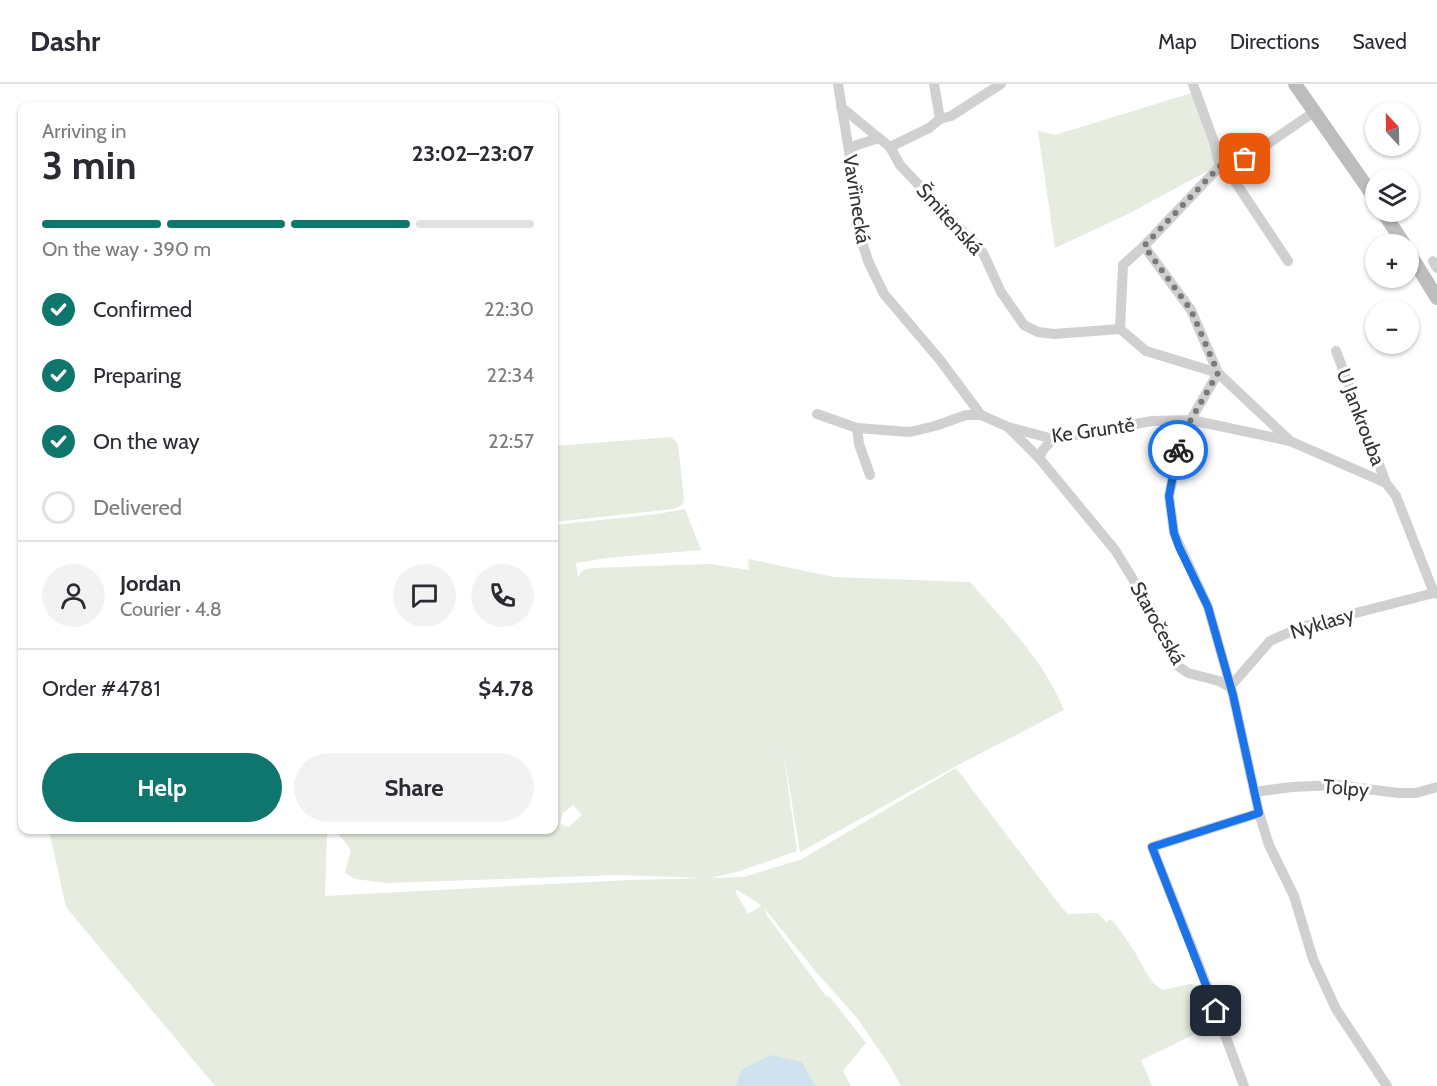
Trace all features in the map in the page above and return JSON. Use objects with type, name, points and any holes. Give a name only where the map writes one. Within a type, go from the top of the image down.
[{"type":"street","points":[[934,84],[940,119]]},
{"type":"street","points":[[890,147],[929,128],[940,119],[951,116],[1001,84]]},
{"type":"street","points":[[1193,84],[1224,169],[1288,261]]},
{"type":"street","points":[[1295,84],[1365,184]]},
{"type":"street","name":"Vavřinecká","points":[[835,86],[849,151],[857,225],[868,261],[884,294],[940,360],[981,415]]},
{"type":"street","name":"Šmitenská","points":[[841,107],[890,147],[900,165],[983,253],[1001,292],[1024,325],[1038,332],[1054,334],[1120,329]]},
{"type":"street","points":[[1218,373],[1146,351],[1120,329],[1123,265],[1224,169],[1314,112]]},
{"type":"street","points":[[849,151],[857,145],[879,138]]},
{"type":"street","points":[[1144,246],[1191,310],[1218,373]]},
{"type":"street","points":[[1419,269],[1437,298]]},
{"type":"street","name":"U Jankrouba","points":[[1336,351],[1386,483]]},
{"type":"street","points":[[1218,373],[1182,435],[1169,496],[1172,521],[1179,547],[1208,607],[1269,845],[1294,896],[1313,959],[1328,993],[1387,1086]]},
{"type":"street","name":"Ke Gruntě","points":[[1218,373],[1290,441]]},
{"type":"street","points":[[817,414],[857,428],[910,432],[936,426],[966,415],[981,415]]},
{"type":"street","name":"Ke Gruntě","points":[[981,415],[1008,427],[1053,439],[1152,421],[1191,420],[1290,441],[1386,483]]},
{"type":"street","name":"Staročeská","points":[[1008,427],[1039,458],[1122,559],[1150,607],[1178,666],[1188,673],[1219,681],[1230,687]]},
{"type":"street","points":[[857,428],[859,444],[870,475]]},
{"type":"street","points":[[1039,458],[1053,439]]},
{"type":"street","points":[[1386,483],[1396,496],[1436,593]]},
{"type":"street","name":"Nyklasy","points":[[1230,687],[1270,640],[1300,627],[1436,593]]},
{"type":"street","name":"Tolpy","points":[[1254,792],[1292,787],[1338,785],[1382,792],[1407,793],[1437,787]]},
{"type":"street","points":[[1244,1086],[1152,847],[1259,813]]},
{"type":"shaded area","points":[[1198,91],[1217,166],[1130,213],[1055,248],[1038,131],[1055,135]]},
{"type":"shaded area","points":[[671,437],[678,444],[684,500],[682,505],[674,509],[558,522],[558,446]]},
{"type":"shaded area","points":[[685,509],[701,550],[576,563],[578,577],[583,570],[592,568],[709,564],[749,570],[748,559],[834,577],[970,582],[1009,626],[1046,674],[1064,710],[960,764],[800,852],[782,743],[797,851],[740,871],[711,878],[744,877],[802,859],[956,768],[1068,914],[1098,913],[1106,922],[1111,919],[1158,987],[1163,990],[1191,984],[1199,986],[1214,1025],[1141,1060],[1152,1086],[901,1086],[857,1018],[764,908],[768,917],[826,996],[830,997],[866,1043],[843,1071],[851,1086],[816,1086],[802,1062],[741,1070],[735,1086],[215,1086],[66,907],[50,834],[327,834],[325,896],[705,878],[618,875],[387,883],[355,879],[345,873],[351,850],[338,834],[558,834],[558,525]],"holes":[[[573,805],[582,815],[568,827],[560,824],[563,813]],[[737,890],[761,906],[748,914],[735,891]]]},
{"type":"water","points":[[771,1055],[802,1062],[816,1086],[735,1086],[741,1070]]},
{"type":"way so far","points":[[1178,450],[1182,435],[1218,373],[1191,310],[1144,246],[1220,166],[1228,171],[1245,159]]},
{"type":"route","points":[[1178,450],[1169,496],[1174,533],[1208,607],[1233,695],[1259,813],[1152,847],[1216,1011]]}]
